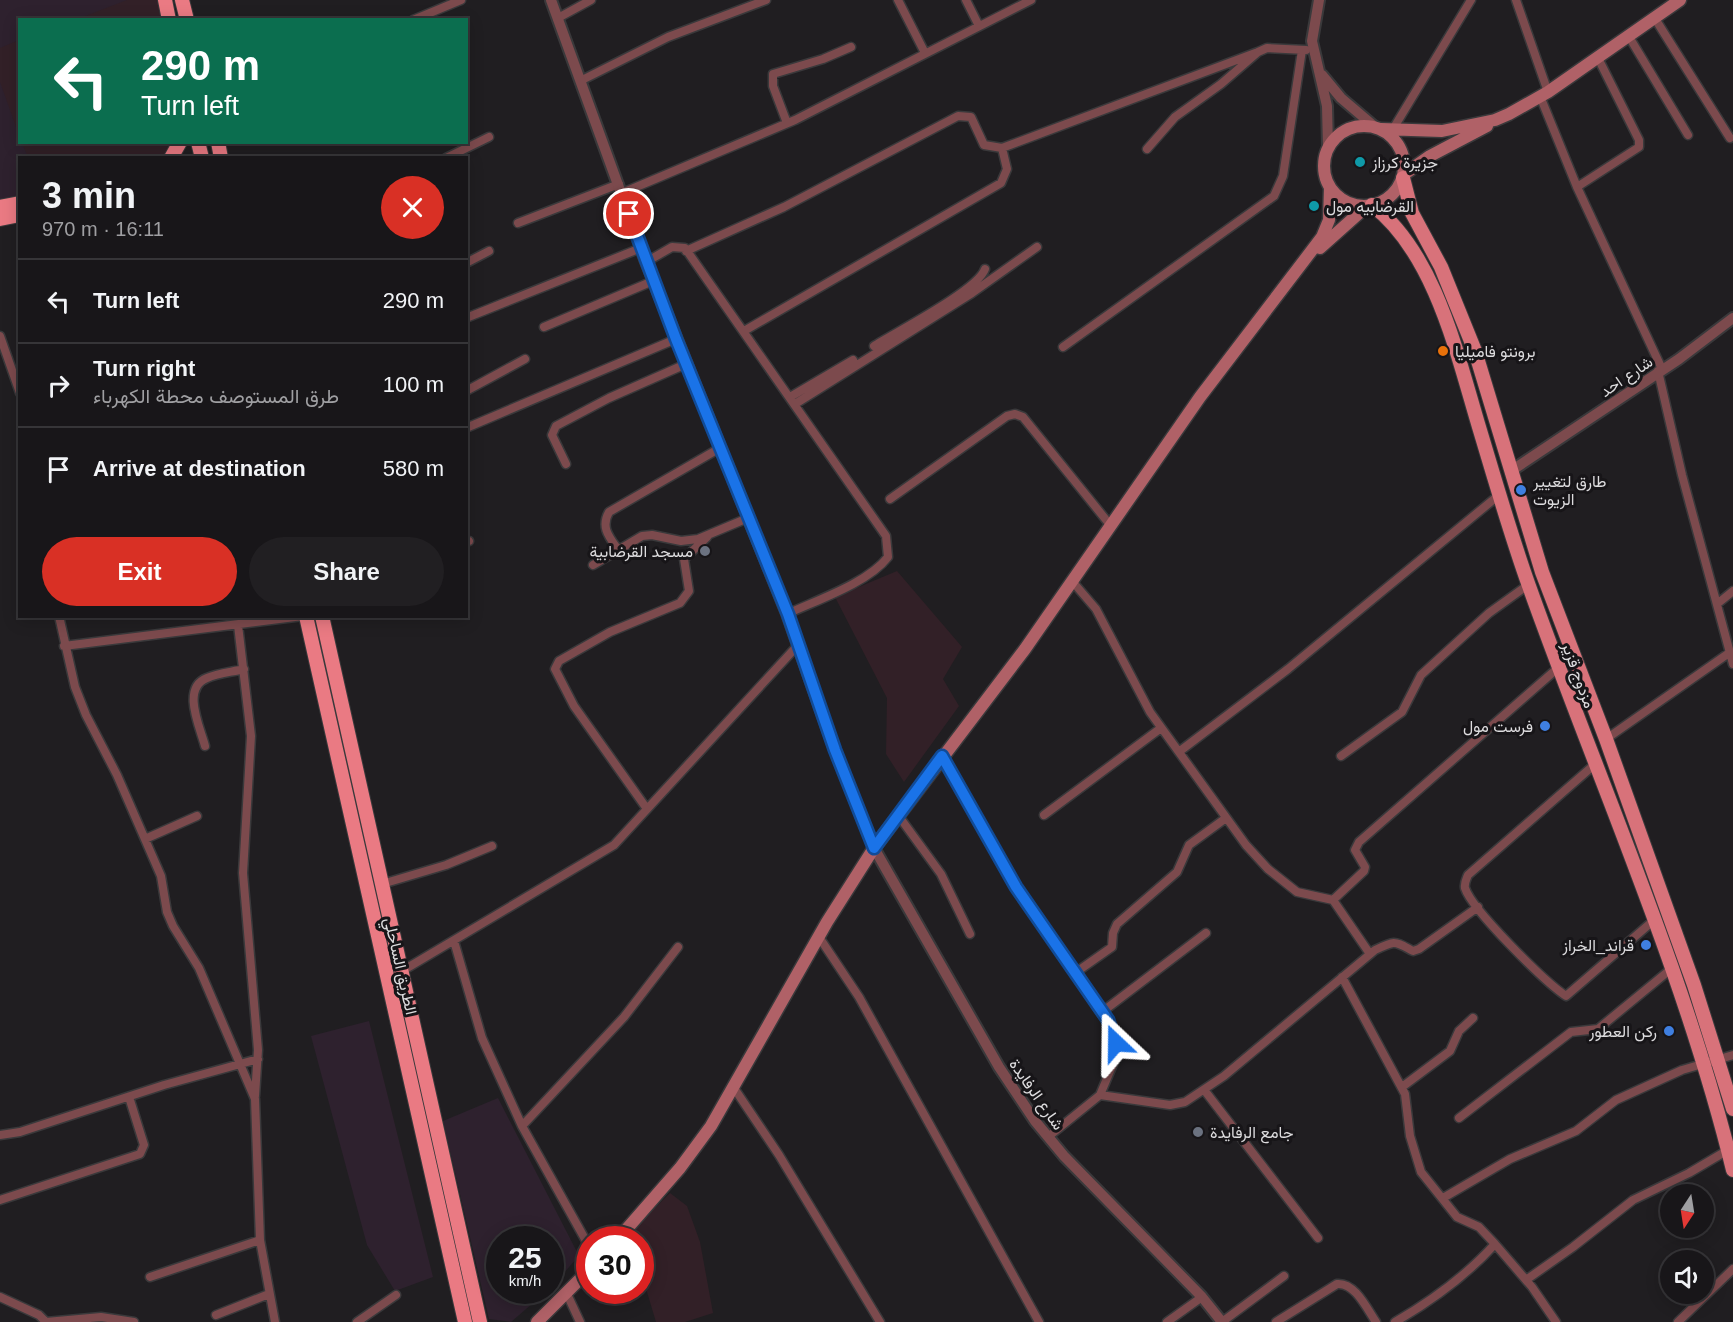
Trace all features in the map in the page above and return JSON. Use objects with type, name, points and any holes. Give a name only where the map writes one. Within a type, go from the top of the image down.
[{"type":"highway","points":[[165,0],[170,18]]},
{"type":"highway","points":[[182,0],[186,18]]},
{"type":"highway","points":[[0,207],[18,203]]},
{"type":"highway","points":[[0,219],[18,214]]},
{"type":"highway","name":"الطريق الساحلي","points":[[304,618],[465,1322]]},
{"type":"highway","name":"الطريق الساحلي","points":[[322,618],[480,1321]]},
{"type":"main road","points":[[1297,270],[1370,205],[1394,192],[1403,176],[1430,156],[1544,94],[1680,0]]},
{"type":"main road","points":[[629,1226],[680,1168],[734,1088],[819,937],[874,848],[1025,649],[1200,397],[1297,270],[1327,225],[1330,187],[1324,168],[1328,147],[1338,135],[1352,127],[1442,131],[1495,120]]},
{"type":"main road","points":[[1383,128],[1396,140],[1404,157],[1403,176]]},
{"type":"main road","name":"مزدوج قزير","points":[[1403,176],[1412,213],[1441,267],[1460,311],[1542,572],[1606,739],[1719,1060],[1733,1109]]},
{"type":"main road","points":[[1330,187],[1343,200],[1370,205]]},
{"type":"main road","name":"مزدوج قزير","points":[[1370,205],[1403,235],[1443,316],[1528,585],[1671,969],[1703,1063],[1733,1170]]},
{"type":"main road","points":[[1507,520],[1524,514]]},
{"type":"main road","points":[[537,1322],[576,1284]]},
{"type":"street","points":[[418,18],[461,0]]},
{"type":"street","name":"شارع الرفايدة","points":[[551,0],[582,80],[641,248],[788,614],[835,750],[874,848],[999,1067],[1048,1137],[1202,1297],[1222,1322]]},
{"type":"street","points":[[558,18],[591,0]]},
{"type":"street","points":[[582,80],[668,37],[766,0]]},
{"type":"street","points":[[898,0],[925,53]]},
{"type":"street","points":[[966,0],[979,26]]},
{"type":"street","points":[[518,223],[620,188],[787,123],[1031,0]]},
{"type":"street","points":[[1063,347],[1274,196],[1283,176],[1319,0]]},
{"type":"street","points":[[1308,50],[1317,68],[1335,92],[1383,128],[1472,0]]},
{"type":"street","points":[[1515,0],[1544,94],[1577,188],[1660,370],[1682,475],[1733,664]]},
{"type":"street","points":[[1654,16],[1730,138]]},
{"type":"street","points":[[1628,35],[1688,135]]},
{"type":"street","points":[[787,123],[772,86],[773,74],[823,59],[851,47]]},
{"type":"street","points":[[686,251],[783,207],[958,116],[971,117],[984,145],[1002,148],[1267,48],[1308,50]]},
{"type":"street","points":[[1147,149],[1175,117],[1221,84],[1258,52]]},
{"type":"street","points":[[1577,188],[1639,147],[1639,141],[1597,56]]},
{"type":"street","points":[[1317,68],[1327,106],[1328,147]]},
{"type":"street","points":[[450,156],[489,137]]},
{"type":"street","points":[[744,331],[1001,183],[1007,169],[1002,148]]},
{"type":"street","points":[[646,261],[672,247],[679,246],[686,251],[793,400],[886,536],[888,557],[873,571],[788,614]]},
{"type":"street","points":[[793,400],[972,292],[1038,247]]},
{"type":"street","points":[[468,317],[641,248]]},
{"type":"street","points":[[468,262],[489,251]]},
{"type":"street","points":[[793,400],[962,293],[979,280],[986,269]]},
{"type":"street","points":[[544,327],[654,281]]},
{"type":"street","name":"شارع احد","points":[[1511,471],[1679,359],[1733,318]]},
{"type":"street","points":[[0,336],[3,357],[18,389]]},
{"type":"street","points":[[468,427],[676,339]]},
{"type":"street","points":[[468,390],[525,359]]},
{"type":"street","points":[[566,464],[552,435],[556,426],[609,398],[686,364]]},
{"type":"street","points":[[890,499],[1007,416],[1015,414],[1023,417],[1111,526]]},
{"type":"street","points":[[619,551],[604,528],[604,520],[609,512],[720,448]]},
{"type":"street","points":[[1180,751],[1288,669],[1499,495]]},
{"type":"street","points":[[592,565],[642,536],[652,535],[681,541],[707,537],[748,518]]},
{"type":"street","points":[[647,809],[574,706],[555,669],[559,662],[610,632],[680,603],[689,591],[684,559],[707,537]]},
{"type":"street","points":[[1072,581],[1096,609],[1130,677],[1161,728],[1180,751],[1226,818],[1261,861],[1285,884],[1308,896],[1333,900],[1370,954]]},
{"type":"street","points":[[1341,756],[1402,712],[1421,675],[1490,613],[1528,585]]},
{"type":"street","points":[[1717,604],[1733,591]]},
{"type":"street","points":[[59,618],[75,687],[161,876],[166,912],[172,926],[199,968],[255,1099]]},
{"type":"street","points":[[64,646],[289,618]]},
{"type":"street","points":[[238,625],[252,757],[244,820],[243,873],[258,1059],[255,1099],[260,1240],[275,1322]]},
{"type":"street","points":[[402,971],[602,854],[625,835],[799,644]]},
{"type":"street","points":[[1606,739],[1729,653]]},
{"type":"street","points":[[1333,900],[1364,871],[1365,867],[1355,850],[1359,842],[1559,666]]},
{"type":"street","points":[[205,746],[192,699],[197,685],[205,678],[244,669]]},
{"type":"street","points":[[1044,815],[1161,728]]},
{"type":"street","points":[[942,756],[1016,887],[1102,1012],[1116,1043],[1113,1068],[1100,1095],[1048,1137]]},
{"type":"street","points":[[1594,765],[1468,875],[1465,882],[1466,889],[1478,907],[1541,974],[1566,996],[1653,921]]},
{"type":"street","points":[[145,839],[197,816]]},
{"type":"street","points":[[898,816],[941,874],[970,934]]},
{"type":"street","points":[[1075,973],[1112,947],[1114,928],[1117,924],[1177,872],[1189,845],[1226,818]]},
{"type":"street","points":[[382,884],[446,865],[492,846]]},
{"type":"street","points":[[1100,1095],[1170,1105],[1185,1102],[1205,1091],[1370,954],[1391,942],[1402,943],[1413,951],[1419,949],[1478,907]]},
{"type":"street","points":[[1102,1012],[1206,933]]},
{"type":"street","points":[[819,937],[859,998],[1039,1322]]},
{"type":"street","points":[[454,941],[482,1038],[522,1126],[578,1226]]},
{"type":"street","points":[[522,1126],[624,1017],[678,947]]},
{"type":"street","points":[[1459,1118],[1571,1032],[1598,1029],[1671,969]]},
{"type":"street","points":[[1342,977],[1402,1087],[1408,1106],[1410,1137],[1421,1172],[1457,1217],[1479,1227],[1495,1244],[1526,1280],[1556,1322]]},
{"type":"street","points":[[1402,1087],[1450,1051],[1459,1031],[1473,1018]]},
{"type":"street","points":[[1443,1198],[1510,1159],[1576,1131],[1616,1100],[1667,1076],[1733,1055]]},
{"type":"street","points":[[0,1136],[20,1132],[241,1062],[258,1059]]},
{"type":"street","points":[[734,1088],[784,1164],[880,1322]]},
{"type":"street","points":[[1205,1091],[1318,1238]]},
{"type":"street","points":[[0,1200],[140,1154],[144,1145],[129,1097]]},
{"type":"street","points":[[1526,1280],[1633,1200],[1689,1173],[1728,1150]]},
{"type":"street","points":[[150,1277],[260,1240]]},
{"type":"street","points":[[1395,1322],[1449,1287],[1472,1269],[1495,1244]]},
{"type":"street","points":[[1678,1322],[1733,1269]]},
{"type":"street","points":[[1222,1322],[1284,1276]]},
{"type":"street","points":[[1276,1322],[1337,1284],[1345,1283],[1352,1288],[1376,1322]]},
{"type":"street","points":[[216,1315],[269,1294]]},
{"type":"street","points":[[567,1294],[580,1322]]},
{"type":"street","points":[[357,1322],[396,1295]]},
{"type":"street","points":[[0,1297],[39,1315],[46,1322],[101,1317],[134,1322]]},
{"type":"street","points":[[1167,1322],[1202,1297]]},
{"type":"shaded area","points":[[0,0],[165,0],[169,18],[18,18],[18,144],[179,144],[172,156],[18,156],[18,203],[0,207]]},
{"type":"shaded area","points":[[127,0],[165,0],[169,18],[80,18]]},
{"type":"shaded area","points":[[18,41],[18,132],[0,82],[0,48]]},
{"type":"shaded area","points":[[22,144],[179,144],[172,156],[28,156]]},
{"type":"shaded area","points":[[897,571],[962,647],[943,679],[959,706],[904,782],[886,754],[887,698],[835,597]]},
{"type":"shaded area","points":[[369,1021],[433,1277],[395,1291],[367,1245],[311,1036]]},
{"type":"shaded area","points":[[498,1098],[564,1226],[486,1226],[486,1304],[532,1304],[511,1322],[489,1319],[443,1121]]},
{"type":"shaded area","points":[[670,1193],[687,1206],[700,1242],[713,1313],[685,1322],[656,1322],[651,1304],[654,1304],[654,1226],[637,1226]]},
{"type":"shaded area","points":[[564,1227],[576,1250],[576,1259],[564,1273]]},
{"type":"place","name":"جزيرة كرزاز","points":[[1360,162]]},
{"type":"place","name":"القرضابيه مول","points":[[1314,206]]},
{"type":"place","name":"برونتو فاميليا","points":[[1443,351]]},
{"type":"place","name":"طارق لتغيير الزيوت","points":[[1521,490]]},
{"type":"place","name":"مسجد القرضابية","points":[[705,551]]},
{"type":"place","name":"فرست مول","points":[[1545,726]]},
{"type":"place","name":"قراند_الخراز","points":[[1646,945]]},
{"type":"place","name":"ركن العطور","points":[[1669,1031]]},
{"type":"place","name":"جامع الرفايدة","points":[[1198,1132]]},
{"type":"route","points":[[629,214],[676,339],[788,614],[835,750],[874,848],[942,756],[1016,887],[1108,1020],[1116,1043]]}]
